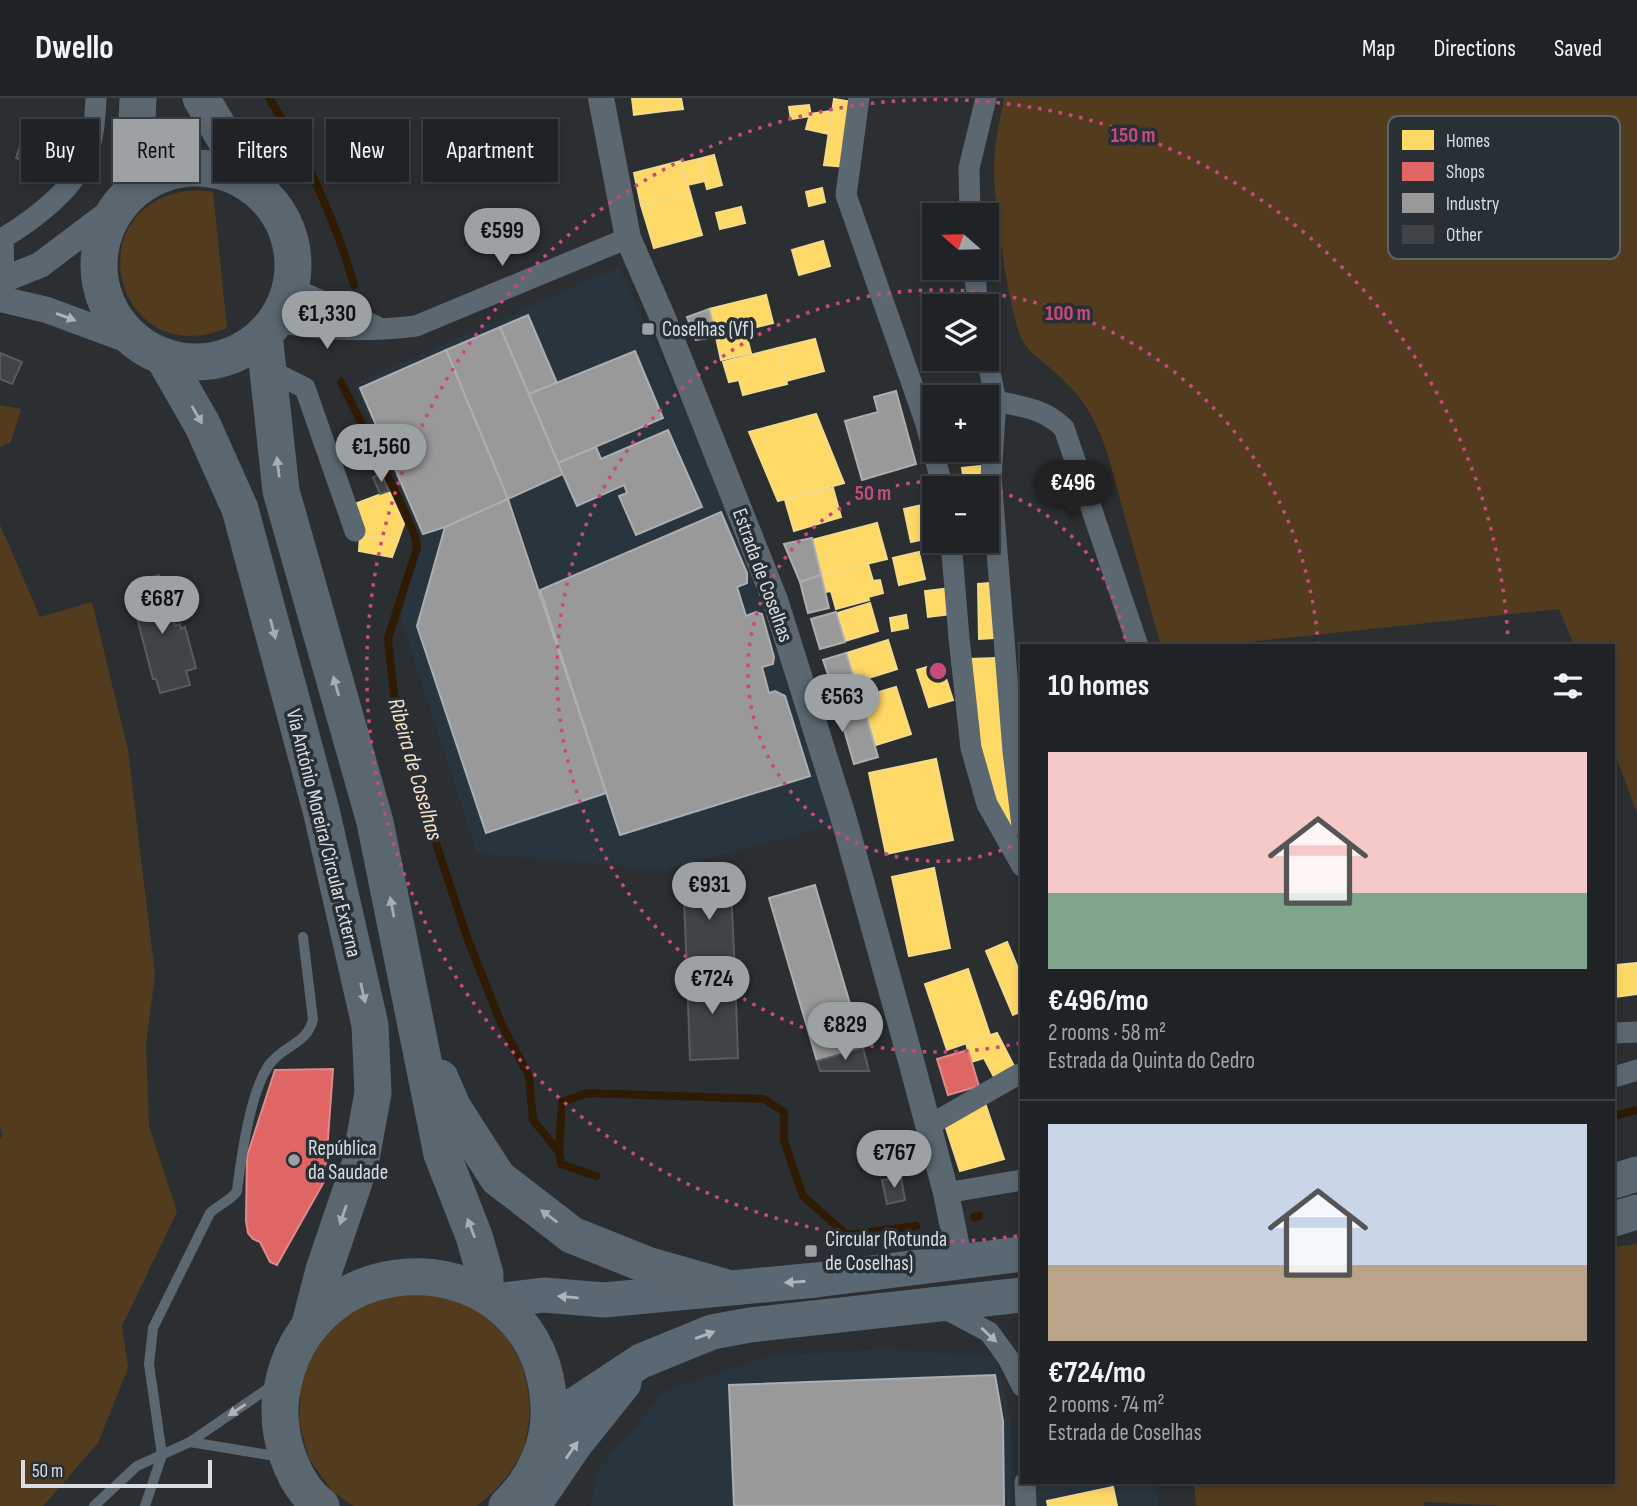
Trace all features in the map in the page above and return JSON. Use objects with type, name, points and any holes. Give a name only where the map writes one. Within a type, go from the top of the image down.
[{"type":"highway","name":"Via António Moreira/Circular Externa","points":[[138,98],[126,198],[103,234],[99,265],[103,295],[117,322],[151,350],[203,426],[240,509],[321,810],[370,1025],[373,1093],[360,1164],[324,1270],[310,1324]]},
{"type":"highway","points":[[201,98],[253,186]]},
{"type":"highway","points":[[126,198],[162,173],[194,167],[225,171],[253,186],[274,206],[287,231],[293,259],[291,287],[269,328],[243,350],[217,360],[190,362],[151,350]]},
{"type":"highway","points":[[269,328],[271,411],[281,491],[375,822],[442,1154],[474,1236],[490,1298]]},
{"type":"highway","points":[[415,1022],[453,1108],[498,1178],[572,1235],[647,1265],[724,1287]]},
{"type":"highway","points":[[318,1505],[300,1482],[289,1459],[282,1432],[280,1405],[284,1378],[294,1350],[310,1324],[347,1293],[392,1277],[439,1277],[490,1298],[520,1325],[538,1354],[548,1387],[550,1420],[540,1460],[520,1494],[507,1506]]},
{"type":"main road","points":[[1615,1181],[1637,1174]]},
{"type":"main road","points":[[1615,1219],[1637,1212]]},
{"type":"main road","points":[[490,1298],[544,1295],[604,1300],[816,1280],[1020,1254]]},
{"type":"main road","points":[[550,1420],[641,1361],[712,1332],[750,1325],[1020,1295]]},
{"type":"main road","points":[[533,1506],[576,1443],[641,1361]]},
{"type":"street","points":[[1,286],[4,238],[31,222],[56,198],[86,160],[94,129],[96,98]]},
{"type":"street","name":"Estrada de Coselhas","points":[[601,98],[628,238],[665,323],[775,600],[843,816],[946,1193],[960,1262]]},
{"type":"street","points":[[859,98],[846,195],[925,421],[940,476]]},
{"type":"street","points":[[970,203],[969,168],[986,98]]},
{"type":"street","points":[[1,286],[40,265],[126,198]]},
{"type":"street","points":[[269,328],[384,330],[416,326],[628,238]]},
{"type":"street","points":[[1,286],[47,310],[151,350]]},
{"type":"street","points":[[291,287],[384,330]]},
{"type":"street","points":[[269,370],[305,387],[355,531]]},
{"type":"street","points":[[999,402],[1038,410],[1052,416],[1064,428],[1137,644]]},
{"type":"street","points":[[992,462],[1013,751],[1020,809]]},
{"type":"street","points":[[952,553],[958,638],[971,748],[987,804],[1020,862]]},
{"type":"street","points":[[1615,1033],[1637,1032]]},
{"type":"street","points":[[1615,1077],[1637,1070]]},
{"type":"street","points":[[928,1126],[1020,1074]]},
{"type":"street","points":[[946,1193],[1020,1180]]},
{"type":"street","points":[[936,1304],[989,1332],[1008,1358],[1020,1382]]},
{"type":"street","points":[[1026,1484],[1026,1506]]},
{"type":"lane","points":[[145,1506],[162,1455],[149,1364],[153,1328],[210,1213],[220,1203],[234,1198],[242,1148],[262,1076],[280,1052],[305,1038],[311,1029],[313,1019],[303,937]]},
{"type":"lane","points":[[94,1506],[136,1466],[190,1442],[284,1378]]},
{"type":"lane","points":[[190,1442],[289,1459]]},
{"type":"shaded area","points":[[1004,98],[1637,98],[1637,813],[1615,754],[1615,644],[1573,644],[1559,609],[1229,644],[1160,644],[1106,449],[1097,427],[1074,391],[1036,357],[1025,345],[1019,332],[1003,259],[994,167]]},
{"type":"shaded area","points":[[196,190],[213,192],[227,328],[188,336],[157,328],[135,307],[122,280],[121,250],[132,222],[157,200]]},
{"type":"shaded area","points":[[619,267],[728,505],[833,825],[665,870],[477,853],[401,619],[421,538],[354,384]]},
{"type":"shaded area","points":[[0,405],[21,409],[11,442],[0,447]]},
{"type":"shaded area","points":[[0,525],[40,617],[92,602],[128,750],[155,975],[146,1045],[149,1126],[177,1212],[122,1326],[128,1368],[98,1443],[43,1506],[0,1506],[0,1139],[3,1135],[0,1127]]},
{"type":"shaded area","points":[[1637,1244],[1637,1506],[1509,1506],[1424,1502],[1424,1506],[1196,1506],[1194,1484],[1615,1484],[1615,1247]]},
{"type":"shaded area","points":[[413,1291],[450,1297],[488,1318],[503,1333],[523,1370],[528,1390],[529,1412],[523,1451],[513,1469],[477,1506],[353,1506],[332,1491],[309,1459],[299,1422],[301,1383],[315,1347],[341,1317],[375,1298]]},
{"type":"shaded area","points":[[884,1349],[996,1357],[1011,1421],[1012,1506],[591,1506],[597,1472],[665,1391],[771,1356]]},
{"type":"shaded area","points":[[1034,1484],[1155,1484],[1158,1506],[1034,1506]]},
{"type":"building: Homes","points":[[632,98],[663,98],[665,111],[634,115]]},
{"type":"building: Homes","points":[[663,98],[681,98],[683,109],[665,111]]},
{"type":"building: Homes","points":[[834,99],[853,102],[846,167],[824,165]]},
{"type":"building: Homes","points":[[809,105],[811,116],[791,119],[789,107]]},
{"type":"building: Homes","points":[[832,111],[829,134],[806,129],[810,114]]},
{"type":"building: Homes","points":[[714,155],[722,185],[707,189],[699,159]]},
{"type":"building: Homes","points":[[699,159],[705,181],[687,185],[681,163]]},
{"type":"building: Homes","points":[[681,161],[690,193],[641,205],[634,173]]},
{"type":"building: Homes","points":[[822,188],[825,202],[809,206],[806,192]]},
{"type":"building: Homes","points":[[690,193],[702,235],[654,248],[641,205]]},
{"type":"building: Homes","points":[[741,207],[745,223],[720,229],[716,213]]},
{"type":"building: Homes","points":[[823,241],[830,266],[799,275],[792,250]]},
{"type":"building: Homes","points":[[766,295],[773,323],[716,337],[709,309]]},
{"type":"building: Homes","points":[[745,330],[751,353],[721,360],[716,337]]},
{"type":"building: Homes","points":[[815,339],[824,371],[786,381],[778,348]]},
{"type":"building: Homes","points":[[778,348],[787,384],[743,395],[739,380],[729,382],[723,362]]},
{"type":"building: Homes","points":[[816,414],[844,483],[778,501],[749,432]]},
{"type":"building: Homes","points":[[980,466],[981,476],[963,476],[962,468]]},
{"type":"building: Homes","points":[[833,488],[841,517],[794,531],[785,500]]},
{"type":"building: Homes","points":[[389,491],[404,524],[398,541],[360,535],[355,504]]},
{"type":"building: Homes","points":[[922,505],[922,540],[911,542],[904,509]]},
{"type":"building: Homes","points":[[877,523],[887,559],[821,575],[812,540]]},
{"type":"building: Homes","points":[[360,535],[398,541],[392,557],[359,551]]},
{"type":"building: Homes","points":[[919,552],[925,579],[899,585],[893,558]]},
{"type":"building: Homes","points":[[868,564],[873,581],[880,580],[883,593],[868,597],[869,600],[836,609],[831,591],[825,592],[821,575]]},
{"type":"building: Homes","points":[[989,583],[994,638],[979,639],[978,584]]},
{"type":"building: Homes","points":[[950,588],[953,614],[928,617],[925,591]]},
{"type":"building: Homes","points":[[870,603],[878,631],[845,641],[838,613]]},
{"type":"building: Homes","points":[[906,615],[908,628],[892,631],[890,618]]},
{"type":"building: Homes","points":[[888,640],[897,669],[856,682],[847,653]]},
{"type":"building: Homes","points":[[996,658],[1016,825],[1005,826],[976,735],[970,659]]},
{"type":"building: Homes","points":[[941,663],[953,700],[929,707],[917,670]]},
{"type":"building: Homes","points":[[896,687],[911,734],[876,745],[862,697]]},
{"type":"building: Homes","points":[[936,759],[953,840],[886,854],[869,773]]},
{"type":"building: Homes","points":[[934,868],[950,948],[909,956],[892,877]]},
{"type":"building: Homes","points":[[1007,942],[1020,973],[1020,1012],[1013,1015],[986,951]]},
{"type":"building: Homes","points":[[1615,956],[1616,965],[1637,963],[1637,994],[1615,997]]},
{"type":"building: Homes","points":[[968,969],[990,1035],[947,1050],[925,984]]},
{"type":"building: Homes","points":[[997,1033],[1014,1066],[994,1077],[984,1058],[971,1062],[966,1043]]},
{"type":"building: Homes","points":[[984,1100],[1004,1159],[960,1171],[945,1125]]},
{"type":"building: Homes","points":[[1113,1487],[1117,1506],[1048,1506],[1047,1501]]},
{"type":"building: Shops","points":[[968,1050],[979,1086],[948,1095],[937,1059]]},
{"type":"building: Shops","points":[[333,1069],[325,1180],[277,1265],[270,1262],[260,1242],[248,1233],[247,1156],[275,1070]]},
{"type":"building: Industry","points":[[709,309],[716,337],[696,340],[687,317]]},
{"type":"building: Industry","points":[[528,315],[557,383],[529,394],[500,327]]},
{"type":"building: Industry","points":[[500,327],[563,474],[508,499],[446,350]]},
{"type":"building: Industry","points":[[446,350],[508,499],[423,534],[360,388]]},
{"type":"building: Industry","points":[[635,351],[663,418],[558,463],[529,394]]},
{"type":"building: Industry","points":[[896,391],[916,464],[862,480],[845,421],[878,412],[874,397]]},
{"type":"building: Industry","points":[[668,430],[702,507],[636,535],[619,496],[627,493],[624,485],[577,506],[558,463],[596,447],[601,459]]},
{"type":"building: Industry","points":[[508,499],[606,793],[486,833],[417,626],[445,527]]},
{"type":"building: Industry","points":[[721,512],[747,573],[747,583],[737,587],[746,616],[756,612],[762,614],[774,657],[773,664],[762,667],[769,693],[775,691],[785,696],[810,776],[620,835],[540,590]]},
{"type":"building: Industry","points":[[812,538],[821,575],[800,582],[784,544]]},
{"type":"building: Industry","points":[[821,575],[829,608],[808,613],[800,582]]},
{"type":"building: Industry","points":[[836,612],[845,642],[820,649],[811,619]]},
{"type":"building: Industry","points":[[846,653],[855,682],[833,689],[823,660]]},
{"type":"building: Industry","points":[[858,688],[878,757],[854,764],[834,695]]},
{"type":"building: Industry","points":[[815,885],[863,1048],[817,1061],[769,898]]},
{"type":"building: Industry","points":[[995,1375],[1003,1421],[1004,1506],[734,1506],[729,1385]]},
{"type":"building: Other","points":[[21,143],[21,160],[16,158]]},
{"type":"building: Other","points":[[0,353],[22,362],[12,384],[0,379]]},
{"type":"building: Other","points":[[381,474],[389,491],[380,494],[373,477]]},
{"type":"building: Other","points":[[159,575],[162,586],[165,585],[175,626],[180,624],[181,629],[185,627],[196,668],[186,671],[190,685],[160,693],[156,679],[153,679],[129,587],[141,584],[140,580]]},
{"type":"building: Other","points":[[730,866],[735,973],[687,975],[683,874]]},
{"type":"building: Other","points":[[735,973],[738,1058],[690,1060],[687,975]]},
{"type":"building: Other","points":[[863,1048],[869,1071],[820,1071],[817,1061]]},
{"type":"building: Other","points":[[901,1177],[905,1200],[887,1204],[882,1180]]},
{"type":"waterway","name":"Ribeira de Coselhas","points":[[269,98],[318,189],[338,236],[354,285]]},
{"type":"waterway","name":"Ribeira de Coselhas","points":[[341,382],[415,536],[417,548],[388,638],[394,695],[432,831],[468,940],[501,1023],[529,1076],[533,1120],[559,1152]]},
{"type":"waterway","points":[[596,1176],[561,1164],[559,1152],[562,1102],[587,1093],[764,1099],[784,1112],[784,1141],[803,1196],[847,1235],[916,1226]]},
{"type":"waterway","points":[[1615,1116],[1637,1110]]},
{"type":"waterway","points":[[974,1217],[979,1216]]},
{"type":"place","name":"Coselhas (Vf)","points":[[648,329]]},
{"type":"place","name":"República da Saudade","points":[[294,1160]]},
{"type":"place","name":"Circular (Rotunda de Coselhas)","points":[[811,1251]]}]
